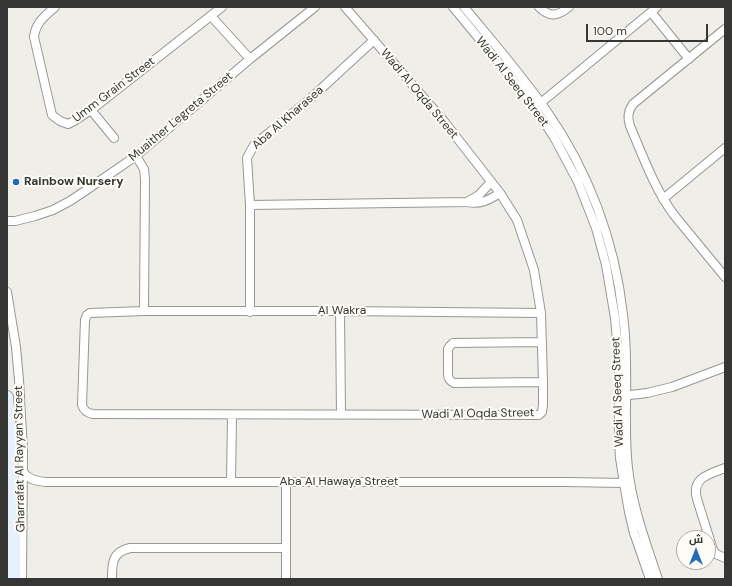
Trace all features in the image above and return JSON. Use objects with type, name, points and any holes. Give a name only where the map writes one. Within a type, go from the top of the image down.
[{"type":"main road","name":"Gharrafat Al Rayyan Street","points":[[7,398],[11,444],[14,522],[14,579]]},
{"type":"main road","points":[[11,444],[23,451]]},
{"type":"main road","points":[[14,522],[22,508]]},
{"type":"street","name":"Umm Grain Street","points":[[55,7],[38,22],[34,37],[52,115],[60,121],[68,124],[91,110],[222,7]]},
{"type":"street","name":"Muaither Legreta Street","points":[[7,225],[11,221],[53,210],[70,201],[136,156],[250,59],[315,7]]},
{"type":"street","name":"Wadi Al Oqda Street","points":[[90,313],[87,314],[85,320],[82,405],[85,411],[93,414],[341,416],[539,415],[542,412],[543,382],[541,313],[534,270],[517,220],[492,182],[443,120],[345,7]]},
{"type":"street","name":"Wadi Al Seeq Street","points":[[453,7],[538,105]]},
{"type":"street","name":"Wadi Al Seeq Street","points":[[464,7],[512,66],[538,105],[571,167],[598,232],[612,300],[626,436],[629,512],[634,533],[650,579]]},
{"type":"street","points":[[539,7],[544,12],[555,14],[563,13],[569,7]]},
{"type":"street","points":[[538,105],[654,9],[689,59]]},
{"type":"street","points":[[211,16],[250,59]]},
{"type":"street","points":[[723,272],[674,215],[663,199],[630,126],[628,114],[633,104],[725,29]]},
{"type":"street","name":"Aba Al Kharasea","points":[[250,312],[250,204],[247,158],[254,145],[310,99],[374,40]]},
{"type":"street","points":[[91,110],[114,138]]},
{"type":"street","points":[[663,199],[725,148]]},
{"type":"street","points":[[136,156],[144,169],[145,179],[144,311]]},
{"type":"street","points":[[466,202],[478,196],[492,182]]},
{"type":"street","points":[[250,204],[475,203],[484,202],[500,193]]},
{"type":"street","name":"Gharrafat Al Rayyan Street","points":[[7,292],[16,347],[23,451],[22,579]]},
{"type":"street","name":"Al Wakra","points":[[90,313],[144,311],[541,313]]},
{"type":"street","points":[[340,311],[341,416]]},
{"type":"street","points":[[542,342],[453,343],[448,349],[448,378],[454,383],[543,382]]},
{"type":"street","points":[[622,396],[647,393],[672,387],[725,367]]},
{"type":"street","points":[[231,482],[232,415]]},
{"type":"street","points":[[725,468],[704,476],[698,482],[696,491],[697,499],[713,550],[716,554],[725,558]]},
{"type":"street","name":"Aba Al Hawaya Street","points":[[23,472],[30,479],[46,482],[627,482]]},
{"type":"street","name":"Aba Al Hawaya Street","points":[[23,492],[30,486],[46,482]]},
{"type":"street","points":[[286,482],[286,579]]},
{"type":"street","name":"Wadi Al Seeq Street","points":[[627,482],[658,579]]},
{"type":"street","points":[[112,579],[112,565],[114,560],[120,552],[130,548],[286,548]]},
{"type":"place","name":"Rainbow Nursery","points":[[16,182]]}]
